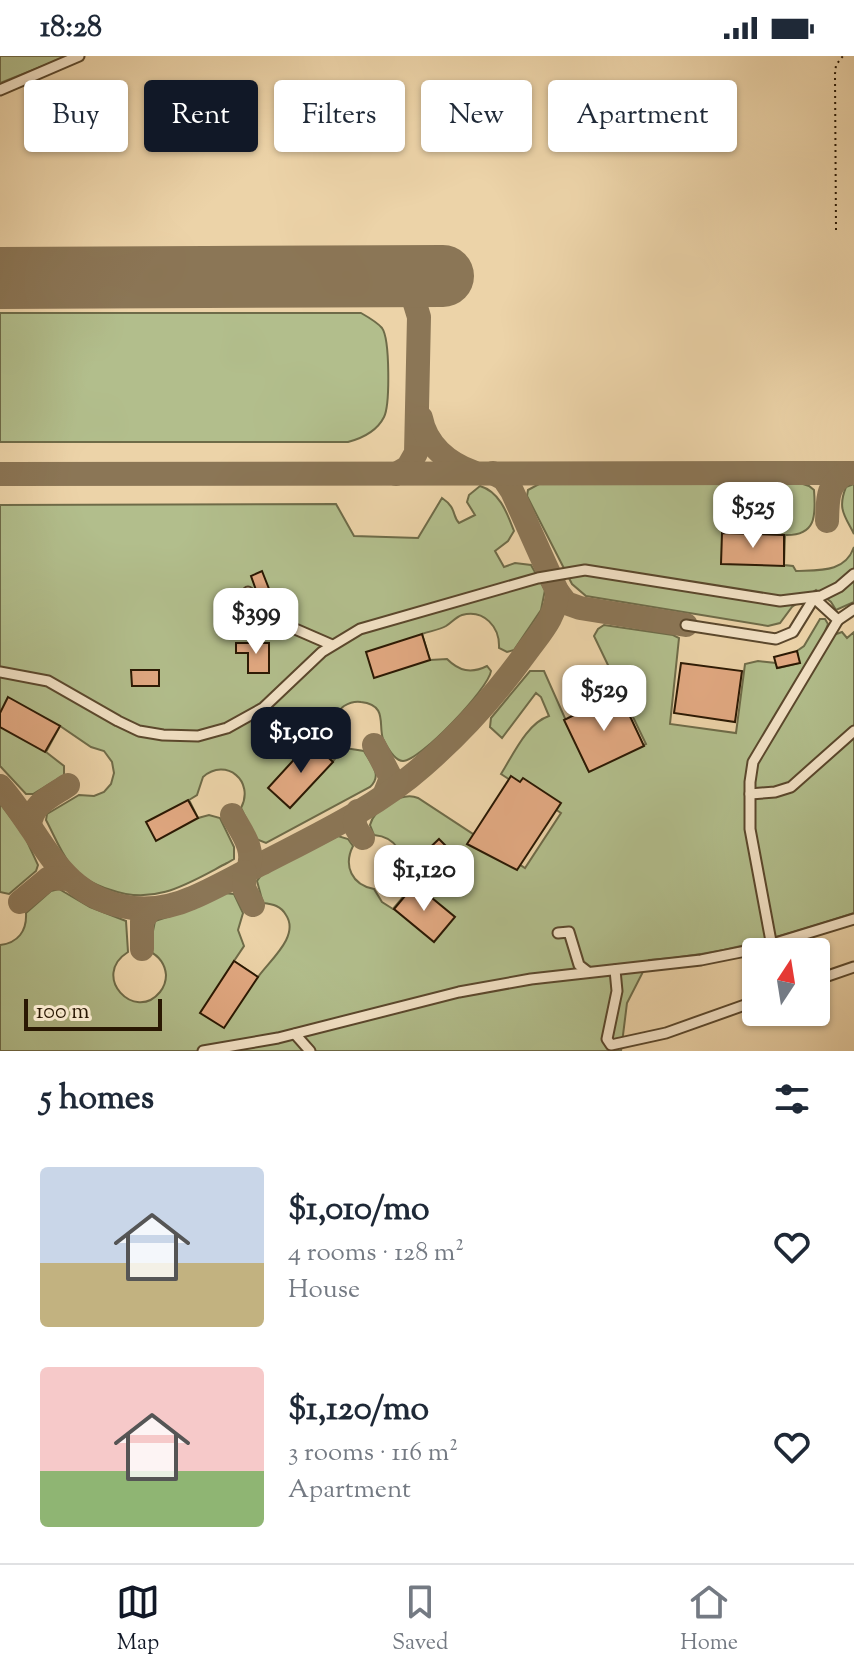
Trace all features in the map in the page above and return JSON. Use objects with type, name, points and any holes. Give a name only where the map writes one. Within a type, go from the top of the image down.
[{"type":"lane","points":[[0,90],[79,56]]},
{"type":"lane","points":[[0,672],[48,681],[139,731],[198,736],[227,728],[263,708],[332,645],[360,629],[538,578],[585,570],[780,601],[814,598],[839,587],[854,574]]},
{"type":"lane","points":[[248,592],[279,622],[332,645]]},
{"type":"lane","points":[[814,598],[838,620]]},
{"type":"lane","points":[[686,625],[776,639],[793,632],[814,598]]},
{"type":"lane","points":[[770,938],[750,829],[753,762],[838,620],[854,609]]},
{"type":"lane","points":[[750,794],[791,787],[854,731]]},
{"type":"lane","points":[[800,938],[854,919]]},
{"type":"lane","points":[[558,933],[569,932],[579,965],[588,972]]},
{"type":"lane","points":[[203,1051],[295,1034],[459,992],[531,979],[742,953]]},
{"type":"lane","points":[[830,975],[854,967]]},
{"type":"lane","points":[[615,970],[617,991],[607,1039],[611,1045],[666,1033],[742,1006]]},
{"type":"lane","points":[[295,1034],[310,1051]]},
{"type":"path","points":[[836,230],[835,74],[836,65],[843,56]]},
{"type":"green space","points":[[0,56],[68,56],[0,83]]},
{"type":"green space","points":[[0,313],[361,313],[380,326],[385,334],[388,372],[386,410],[373,430],[348,442],[0,442]]},
{"type":"green space","points":[[800,483],[814,490],[814,516],[803,532],[785,535],[784,565],[793,566],[796,571],[838,566],[854,547],[854,602],[836,610],[816,590],[792,607],[780,623],[768,626],[586,596],[572,584],[527,496],[528,490],[539,484]]},
{"type":"green space","points":[[854,484],[854,534],[843,512],[842,501],[846,487]]},
{"type":"green space","points":[[480,486],[498,498],[514,531],[508,541],[495,551],[504,567],[515,563],[531,565],[545,590],[541,610],[514,650],[507,652],[499,648],[494,627],[484,617],[477,615],[462,615],[443,627],[422,634],[430,660],[447,659],[466,670],[487,666],[491,671],[467,707],[438,737],[412,758],[400,760],[383,739],[379,711],[369,704],[350,703],[311,742],[333,761],[345,748],[364,751],[376,774],[370,787],[266,843],[256,839],[241,808],[244,789],[241,781],[229,771],[212,771],[203,777],[197,795],[189,800],[198,818],[209,815],[220,818],[234,847],[234,859],[185,885],[157,894],[142,895],[105,888],[74,869],[57,843],[46,820],[47,814],[79,795],[94,796],[104,792],[111,784],[114,773],[112,762],[104,751],[91,747],[60,726],[46,752],[64,766],[64,775],[33,794],[26,794],[0,766],[0,505],[336,504],[354,536],[418,538],[442,498],[450,505],[459,523],[475,515],[467,502],[469,495]]},
{"type":"green space","points":[[820,619],[825,619],[828,624],[822,639],[842,632],[847,638],[854,632],[854,913],[770,938],[742,938],[742,945],[727,949],[649,960],[627,1003],[621,1051],[0,1051],[0,945],[12,942],[20,935],[26,913],[51,891],[59,889],[90,907],[126,921],[128,952],[117,962],[113,973],[120,993],[129,999],[139,1002],[150,1000],[164,984],[166,975],[163,963],[149,951],[155,921],[195,908],[224,893],[234,894],[243,913],[238,930],[244,946],[234,961],[258,977],[282,948],[289,931],[289,923],[282,909],[263,903],[257,881],[262,874],[338,836],[348,839],[353,846],[349,867],[355,879],[374,889],[382,902],[393,909],[414,884],[399,875],[402,861],[398,848],[388,839],[374,835],[370,825],[377,813],[397,799],[418,798],[525,868],[561,813],[501,774],[527,732],[549,716],[536,693],[502,738],[490,727],[491,718],[530,671],[544,671],[588,770],[646,744],[594,636],[604,625],[679,638],[670,724],[736,733],[745,664],[758,661],[776,663],[778,668],[799,663],[797,651],[804,646]]},
{"type":"green space","points":[[0,803],[25,837],[38,865],[36,871],[9,894],[0,892]]},
{"type":"building","points":[[722,533],[784,535],[784,566],[721,564]]},
{"type":"building","points":[[262,571],[271,594],[264,597],[256,590],[251,576]]},
{"type":"building","points":[[422,634],[430,660],[374,678],[366,652]]},
{"type":"building","points":[[236,643],[269,643],[269,673],[248,673],[248,653],[236,653]]},
{"type":"building","points":[[797,651],[800,663],[777,668],[774,657]]},
{"type":"building","points":[[681,663],[742,671],[735,722],[674,713]]},
{"type":"building","points":[[131,670],[159,670],[159,686],[132,686]]},
{"type":"building","points":[[619,693],[644,746],[589,772],[564,720]]},
{"type":"building","points":[[8,697],[60,726],[45,752],[0,727],[0,713]]},
{"type":"building","points":[[311,741],[333,762],[290,808],[268,788]]},
{"type":"building","points":[[511,776],[520,782],[523,778],[561,803],[517,870],[467,844]]},
{"type":"building","points":[[188,800],[198,818],[156,841],[146,822]]},
{"type":"building","points":[[439,839],[446,846],[426,866],[419,858]]},
{"type":"building","points":[[415,884],[455,917],[434,942],[394,909]]},
{"type":"building","points":[[234,961],[258,977],[224,1028],[200,1013]]},
{"type":"taxiway","points":[[392,277],[412,294],[419,317],[416,453],[408,467],[396,474]]},
{"type":"taxiway","points":[[421,418],[433,445],[455,464],[473,472]]},
{"type":"taxiway","points":[[493,473],[504,479],[512,491],[557,591],[566,603],[686,625]]},
{"type":"taxiway","points":[[827,521],[831,488],[846,473]]},
{"type":"taxiway","points":[[0,474],[854,473]]},
{"type":"taxiway","points":[[0,786],[54,862],[87,892],[108,902],[133,908],[156,908],[185,901],[304,842],[405,781],[464,727],[514,669],[551,617],[557,591]]},
{"type":"taxiway","points":[[374,745],[391,778],[385,793]]},
{"type":"taxiway","points":[[30,826],[38,806],[68,785]]},
{"type":"taxiway","points":[[358,811],[355,825],[363,838]]},
{"type":"taxiway","points":[[232,815],[249,849],[247,871]]},
{"type":"taxiway","points":[[245,872],[244,888],[253,905]]},
{"type":"taxiway","points":[[20,902],[49,878],[68,879]]},
{"type":"taxiway","points":[[142,949],[142,921],[151,909]]},
{"type":"runway","points":[[0,278],[443,276]]}]
